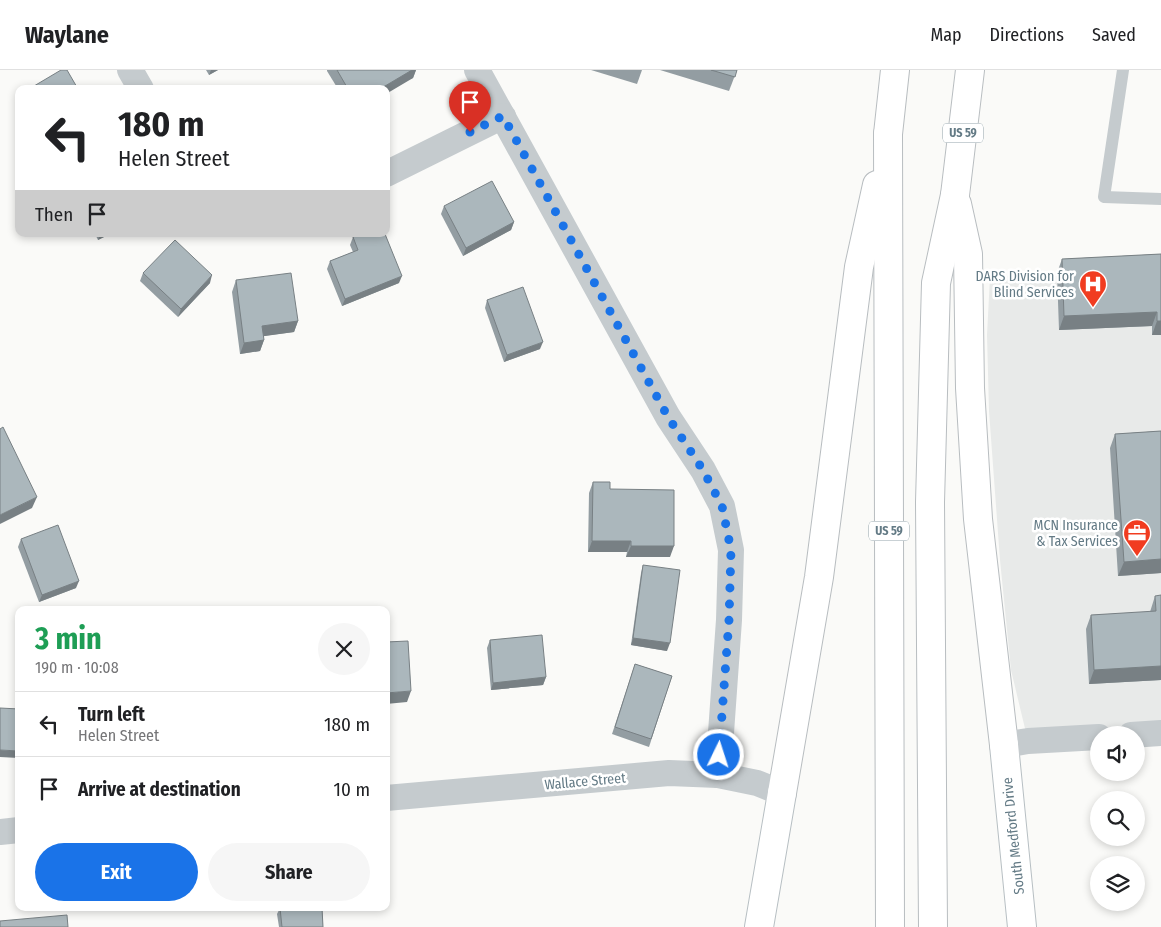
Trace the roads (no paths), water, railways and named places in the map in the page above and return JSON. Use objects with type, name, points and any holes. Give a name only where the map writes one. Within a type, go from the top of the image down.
[{"type":"main road","name":"US 59","points":[[890,927],[888,134],[895,70]]},
{"type":"main road","name":"US 59","points":[[933,927],[930,502],[936,283],[955,195],[970,70]]},
{"type":"main road","points":[[759,927],[819,577],[859,267],[888,134]]},
{"type":"main road","name":"South Medford Drive","points":[[955,195],[968,254],[970,388],[978,519],[1004,745],[1022,927]]},
{"type":"street","points":[[130,70],[139,85]]},
{"type":"street","points":[[477,70],[668,417],[703,470],[722,506],[731,550],[729,620],[718,775]]},
{"type":"street","points":[[390,172],[503,116]]},
{"type":"street","points":[[1145,734],[1161,733]]},
{"type":"street","points":[[1004,745],[1028,741],[1090,738]]},
{"type":"street","name":"Wallace Street","points":[[390,798],[669,773],[718,775],[757,783],[782,793]]},
{"type":"street","points":[[0,832],[15,830]]},
{"type":"lane","points":[[1123,70],[1104,197],[1161,199]]},
{"type":"place","name":"DARS Division for Blind Services","points":[[1093,308]]},
{"type":"place","name":"MCN Insurance & Tax Services","points":[[1137,557]]}]
